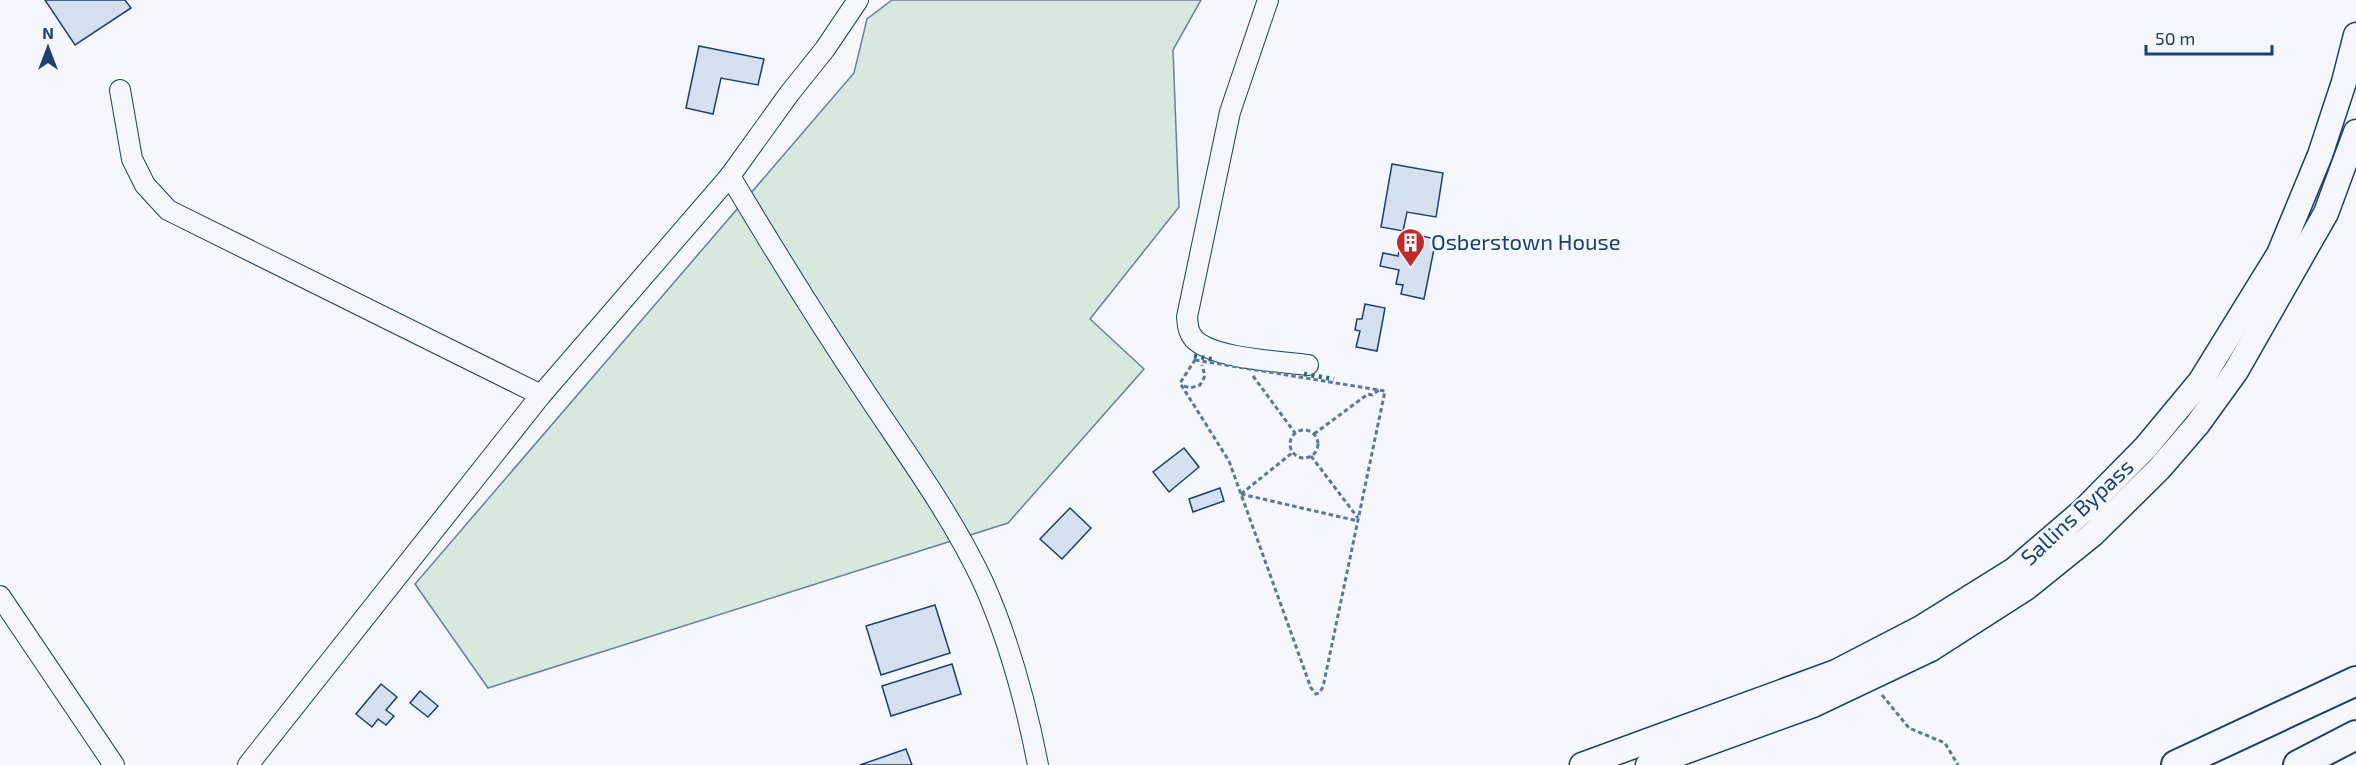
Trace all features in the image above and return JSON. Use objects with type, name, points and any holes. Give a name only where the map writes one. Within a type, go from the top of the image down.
[{"type":"highway","points":[[2176,765],[2356,681]]},
{"type":"highway","points":[[2215,765],[2356,687]]},
{"type":"highway","points":[[2298,765],[2356,735]]},
{"type":"highway","points":[[2328,765],[2356,749]]},
{"type":"main road","name":"Sallins Bypass","points":[[1581,765],[1741,708],[1857,661],[1921,628],[2014,570],[2084,510],[2146,447],[2200,382],[2279,254],[2320,155],[2344,82],[2356,35]]},
{"type":"main road","name":"Sallins Bypass","points":[[1648,765],[1813,705],[1870,680],[1931,649],[2026,588],[2093,534],[2158,469],[2197,425],[2236,371],[2326,213],[2356,132]]},
{"type":"street","points":[[248,765],[541,395],[730,176],[789,94],[825,49],[858,0]]},
{"type":"street","points":[[1268,0],[1230,112],[1187,317],[1188,332],[1196,341],[1222,353],[1308,365]]},
{"type":"street","points":[[120,90],[132,159],[145,185],[168,210],[541,395]]},
{"type":"street","points":[[730,176],[786,271],[934,496],[983,583],[1026,703],[1038,765]]},
{"type":"street","points":[[0,596],[114,765]]},
{"type":"path","points":[[1180,383],[1224,451],[1311,688],[1316,694],[1323,687],[1385,391],[1195,360]]},
{"type":"path","points":[[1180,383],[1190,388],[1203,381],[1205,371],[1195,360]]},
{"type":"path","points":[[1180,383],[1195,360]]},
{"type":"path","points":[[1248,369],[1295,433]]},
{"type":"path","points":[[1314,435],[1368,394],[1372,395],[1379,390]]},
{"type":"path","points":[[1306,430],[1314,435],[1318,446],[1311,456],[1302,458],[1292,453],[1290,442],[1295,433],[1306,430]]},
{"type":"path","points":[[1241,494],[1292,453]]},
{"type":"path","points":[[1311,456],[1358,519]]},
{"type":"path","points":[[1241,494],[1358,519]]},
{"type":"path","points":[[1870,680],[1910,728],[1945,743],[1958,765]]},
{"type":"shaded area","points":[[892,0],[1201,0],[1173,50],[1179,207],[1090,319],[1144,369],[1008,523],[488,688],[415,584],[854,73],[867,19]]},
{"type":"building","points":[[45,0],[125,0],[131,8],[75,45]]},
{"type":"building","points":[[699,46],[764,59],[758,85],[721,78],[713,114],[686,108]]},
{"type":"building","points":[[1392,164],[1443,173],[1436,217],[1407,212],[1403,231],[1381,227]]},
{"type":"building","name":"Osberstown House","points":[[1412,234],[1436,239],[1424,299],[1401,294],[1403,285],[1396,284],[1399,270],[1380,266],[1383,253],[1398,256],[1401,243],[1410,245]]},
{"type":"building","points":[[1365,304],[1385,308],[1377,351],[1356,347],[1360,331],[1355,330],[1357,319],[1362,319]]},
{"type":"building","points":[[1184,448],[1199,467],[1169,492],[1153,472]]},
{"type":"building","points":[[1220,488],[1224,501],[1193,512],[1189,499]]},
{"type":"building","points":[[1070,508],[1091,528],[1062,559],[1040,539]]},
{"type":"building","points":[[935,605],[950,653],[881,675],[866,626]]},
{"type":"building","points":[[952,664],[961,694],[891,716],[882,686]]},
{"type":"building","points":[[381,684],[397,697],[386,710],[394,716],[386,725],[378,719],[372,727],[356,714]]},
{"type":"building","points":[[420,691],[438,706],[428,717],[410,703]]},
{"type":"building","points":[[906,749],[912,765],[860,765]]},
{"type":"hedge","points":[[1194,356],[1216,360]]},
{"type":"hedge","points":[[1304,374],[1334,379]]},
{"type":"place","name":"Osberstown House","points":[[1410,268]]}]
